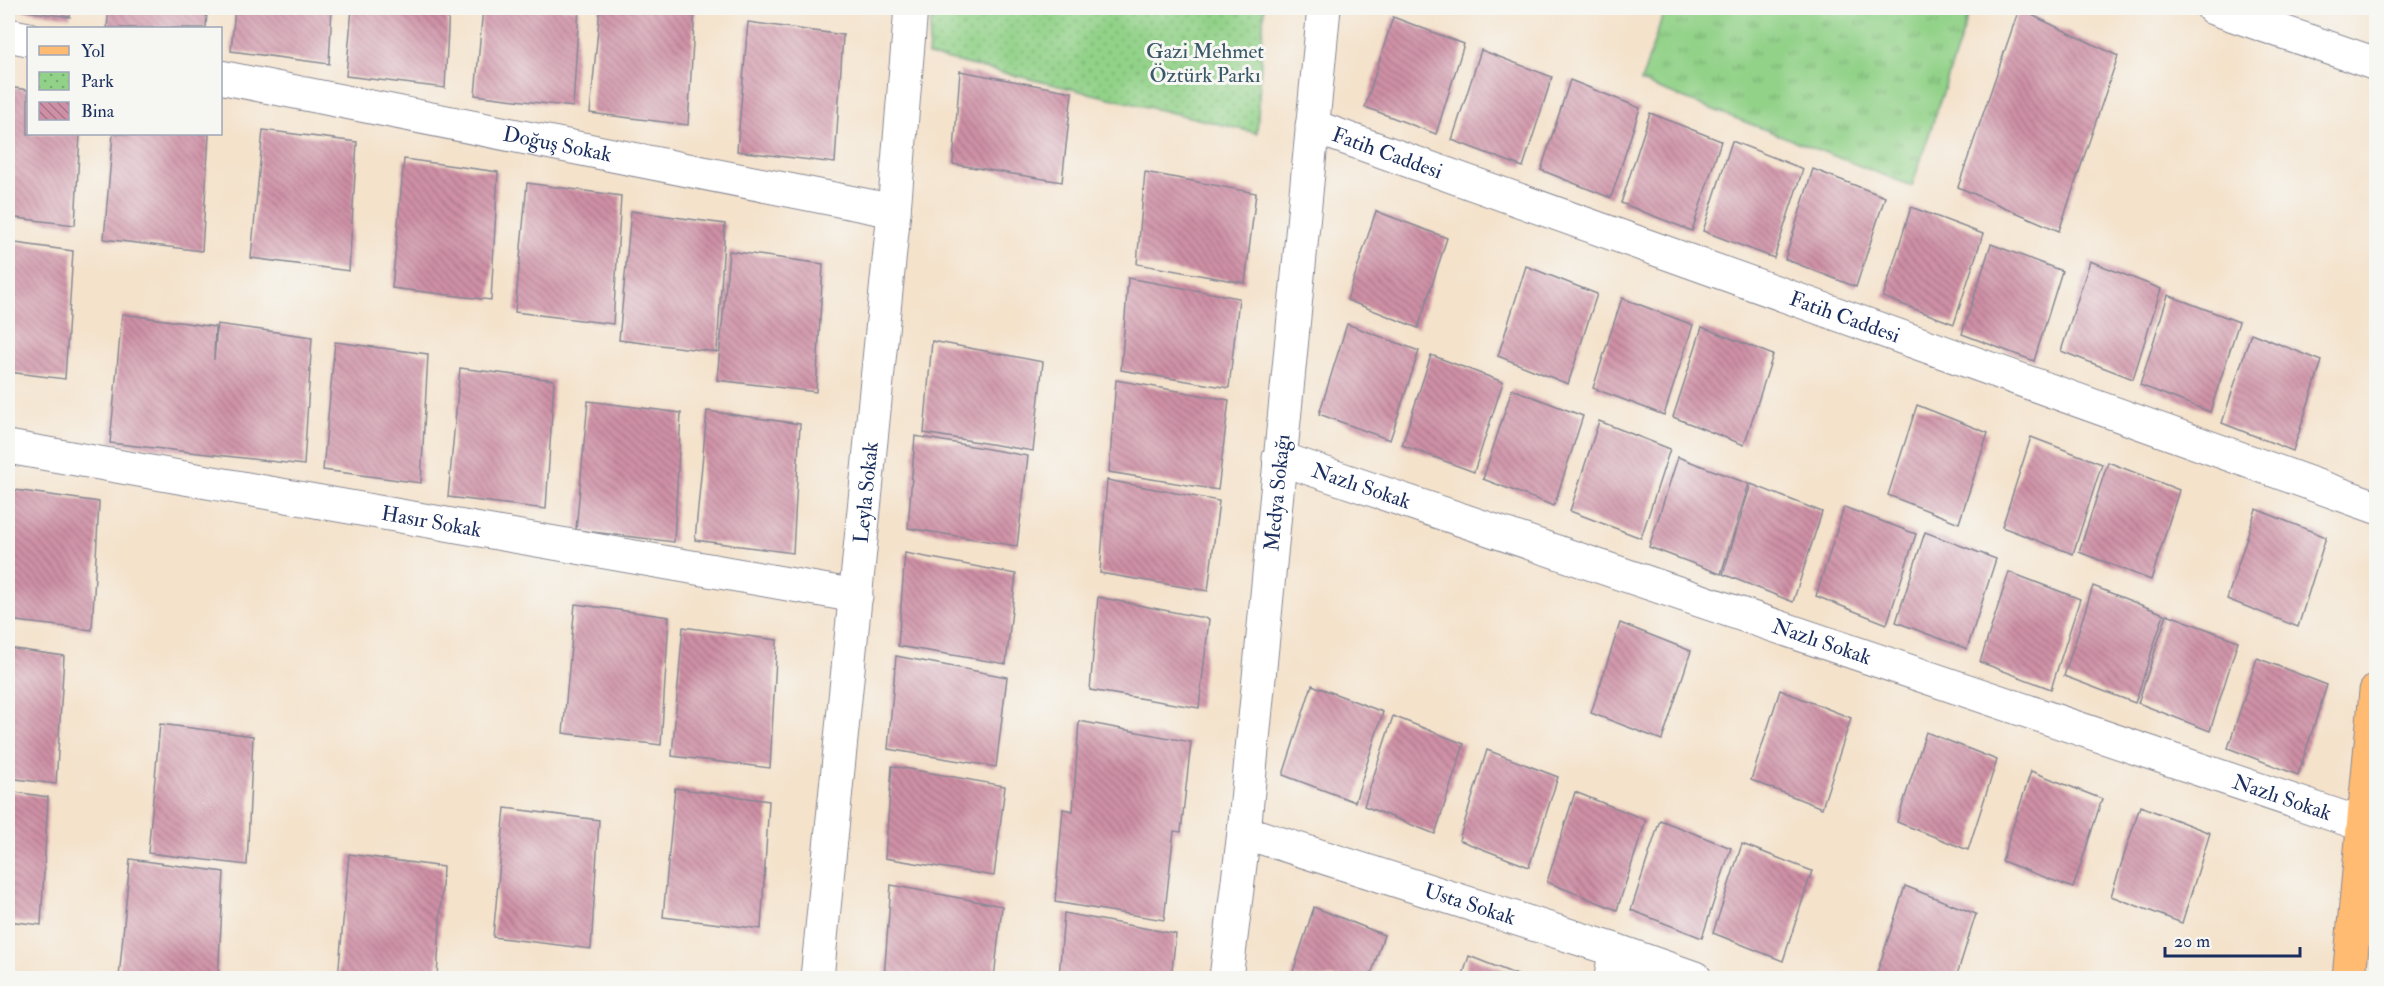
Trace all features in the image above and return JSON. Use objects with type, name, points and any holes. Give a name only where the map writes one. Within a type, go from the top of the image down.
[{"type":"main road","points":[[2349,978],[2376,691]]},
{"type":"street","name":"Leyla Sokak","points":[[817,978],[894,211],[911,8]]},
{"type":"street","name":"Medya Sokağı","points":[[1226,978],[1244,832],[1324,8]]},
{"type":"street","points":[[2213,8],[2376,63]]},
{"type":"street","points":[[8,35],[27,39]]},
{"type":"street","name":"Doğuş Sokak","points":[[222,77],[894,211]]},
{"type":"street","name":"Fatih Caddesi","points":[[1312,126],[2376,507]]},
{"type":"street","name":"Hasır Sokak","points":[[8,447],[856,596]]},
{"type":"street","name":"Nazlı Sokak","points":[[1280,458],[2364,825]]},
{"type":"street","name":"Usta Sokak","points":[[1244,832],[1613,964],[1695,978]]},
{"type":"green space","name":"Gazi Mehmet Öztürk Parkı","points":[[932,8],[1264,8],[1257,133],[928,55]]},
{"type":"green space","points":[[1665,8],[1971,8],[1912,186],[1641,82]]},
{"type":"building","points":[[11,8],[71,8],[70,17]]},
{"type":"building","points":[[109,8],[207,8],[206,27],[107,27]]},
{"type":"building","points":[[235,8],[332,8],[329,64],[231,51]]},
{"type":"building","points":[[352,8],[449,8],[445,88],[346,76]]},
{"type":"building","points":[[483,8],[579,8],[573,107],[475,95]]},
{"type":"building","points":[[600,8],[695,8],[688,125],[590,113]]},
{"type":"building","points":[[2019,9],[2118,56],[2059,231],[1958,187]]},
{"type":"building","points":[[1393,17],[1464,44],[1436,134],[1365,107]]},
{"type":"building","points":[[748,22],[843,35],[835,163],[737,151]]},
{"type":"building","points":[[1481,50],[1552,77],[1523,167],[1452,140]]},
{"type":"building","points":[[960,71],[1072,92],[1062,182],[953,164]]},
{"type":"building","points":[[1570,80],[1640,108],[1611,198],[1541,170]]},
{"type":"building","points":[[8,87],[27,90],[27,135],[80,135],[75,225],[8,217]]},
{"type":"building","points":[[1650,113],[1721,141],[1692,231],[1621,203]]},
{"type":"building","points":[[263,130],[357,142],[349,271],[251,258]]},
{"type":"building","points":[[113,135],[209,135],[202,251],[104,239]]},
{"type":"building","points":[[1732,141],[1803,169],[1774,258],[1703,231]]},
{"type":"building","points":[[404,159],[498,172],[491,300],[392,288]]},
{"type":"building","points":[[1813,169],[1885,197],[1856,287],[1785,259]]},
{"type":"building","points":[[1145,172],[1256,193],[1245,283],[1137,264]]},
{"type":"building","points":[[527,183],[621,196],[613,324],[515,312]]},
{"type":"building","points":[[1911,207],[1983,234],[1954,324],[1883,297]]},
{"type":"building","points":[[631,211],[725,224],[717,352],[619,340]]},
{"type":"building","points":[[1376,211],[1447,238],[1418,328],[1347,300]]},
{"type":"building","points":[[8,242],[73,251],[65,379],[8,372]]},
{"type":"building","points":[[1991,244],[2062,271],[2034,361],[1962,334]]},
{"type":"building","points":[[729,251],[823,264],[816,392],[717,380]]},
{"type":"building","points":[[2090,261],[2161,289],[2133,379],[2061,351]]},
{"type":"building","points":[[1526,266],[1597,294],[1568,384],[1498,356]]},
{"type":"building","points":[[1128,278],[1239,298],[1229,388],[1121,370]]},
{"type":"building","points":[[2168,295],[2239,322],[2210,412],[2140,385]]},
{"type":"building","points":[[1622,298],[1693,325],[1664,415],[1593,388]]},
{"type":"building","points":[[122,314],[215,327],[214,360],[217,324],[312,337],[304,465],[110,443]]},
{"type":"building","points":[[1347,324],[1419,351],[1390,440],[1319,414]]},
{"type":"building","points":[[1702,327],[1773,355],[1744,445],[1673,417]]},
{"type":"building","points":[[2251,333],[2322,361],[2293,451],[2222,423]]},
{"type":"building","points":[[932,341],[1043,362],[1033,451],[924,433]]},
{"type":"building","points":[[335,342],[428,354],[421,483],[323,470]]},
{"type":"building","points":[[1431,355],[1503,382],[1474,472],[1402,445]]},
{"type":"building","points":[[460,368],[554,380],[546,509],[448,497]]},
{"type":"building","points":[[1116,380],[1229,400],[1218,490],[1109,472]]},
{"type":"building","points":[[1512,389],[1583,416],[1554,506],[1483,479]]},
{"type":"building","points":[[588,401],[681,413],[674,542],[576,530]]},
{"type":"building","points":[[1917,405],[1988,433],[1959,523],[1888,495]]},
{"type":"building","points":[[707,411],[800,424],[793,553],[695,540]]},
{"type":"building","points":[[1599,421],[1670,449],[1641,538],[1570,511]]},
{"type":"building","points":[[915,436],[1028,456],[1017,546],[908,528]]},
{"type":"building","points":[[2031,437],[2102,464],[2073,554],[2002,527]]},
{"type":"building","points":[[1678,457],[1749,484],[1721,574],[1649,547]]},
{"type":"building","points":[[2108,462],[2179,490],[2151,580],[2079,552]]},
{"type":"building","points":[[1107,480],[1219,501],[1208,591],[1100,573]]},
{"type":"building","points":[[1751,484],[1822,512],[1793,602],[1723,574]]},
{"type":"building","points":[[8,489],[99,502],[92,630],[8,620]]},
{"type":"building","points":[[1844,507],[1916,534],[1887,624],[1816,596]]},
{"type":"building","points":[[2256,509],[2326,537],[2298,627],[2227,599]]},
{"type":"building","points":[[1925,532],[1996,559],[1967,649],[1896,622]]},
{"type":"building","points":[[905,553],[1016,574],[1006,664],[898,646]]},
{"type":"building","points":[[2009,572],[2080,599],[2051,689],[1980,662]]},
{"type":"building","points":[[2093,586],[2164,614],[2135,703],[2064,676]]},
{"type":"building","points":[[1098,597],[1209,619],[1199,708],[1090,690]]},
{"type":"building","points":[[575,604],[669,617],[661,745],[563,733]]},
{"type":"building","points":[[2167,614],[2238,641],[2210,731],[2138,703]]},
{"type":"building","points":[[1620,623],[1691,651],[1662,740],[1591,713]]},
{"type":"building","points":[[683,627],[777,640],[770,768],[672,756]]},
{"type":"building","points":[[8,648],[64,656],[56,784],[8,778]]},
{"type":"building","points":[[896,656],[1007,677],[996,767],[888,749]]},
{"type":"building","points":[[2257,658],[2327,685],[2298,775],[2228,748]]},
{"type":"building","points":[[1312,685],[1383,712],[1355,802],[1283,775]]},
{"type":"building","points":[[1780,690],[1851,718],[1822,808],[1751,780]]},
{"type":"building","points":[[1393,716],[1464,744],[1435,834],[1364,806]]},
{"type":"building","points":[[1079,721],[1191,742],[1181,832],[1174,831],[1164,920],[1055,902],[1063,809],[1073,811]]},
{"type":"building","points":[[160,724],[253,736],[247,865],[148,853]]},
{"type":"building","points":[[1926,732],[1997,760],[1968,850],[1897,822]]},
{"type":"building","points":[[1487,750],[1558,777],[1529,867],[1459,840]]},
{"type":"building","points":[[892,766],[1005,786],[994,876],[885,858]]},
{"type":"building","points":[[2031,771],[2102,799],[2073,888],[2002,861]]},
{"type":"building","points":[[675,788],[769,801],[761,929],[663,917]]},
{"type":"building","points":[[8,791],[48,797],[41,925],[8,921]]},
{"type":"building","points":[[1575,792],[1646,820],[1617,910],[1547,882]]},
{"type":"building","points":[[2140,806],[2210,833],[2182,923],[2111,896]]},
{"type":"building","points":[[505,808],[599,820],[591,949],[493,937]]},
{"type":"building","points":[[1660,820],[1731,848],[1702,938],[1631,910]]},
{"type":"building","points":[[1742,844],[1812,871],[1783,961],[1713,933]]},
{"type":"building","points":[[349,854],[443,867],[437,978],[338,978]]},
{"type":"building","points":[[130,859],[224,872],[218,978],[119,978]]},
{"type":"building","points":[[891,885],[1002,906],[994,978],[884,978]]},
{"type":"building","points":[[1905,886],[1976,914],[1956,978],[1883,978],[1876,976]]},
{"type":"building","points":[[1314,907],[1384,935],[1370,978],[1291,978]]},
{"type":"building","points":[[1064,913],[1176,934],[1171,978],[1059,978]]},
{"type":"building","points":[[1469,956],[1525,978],[1462,978]]}]
